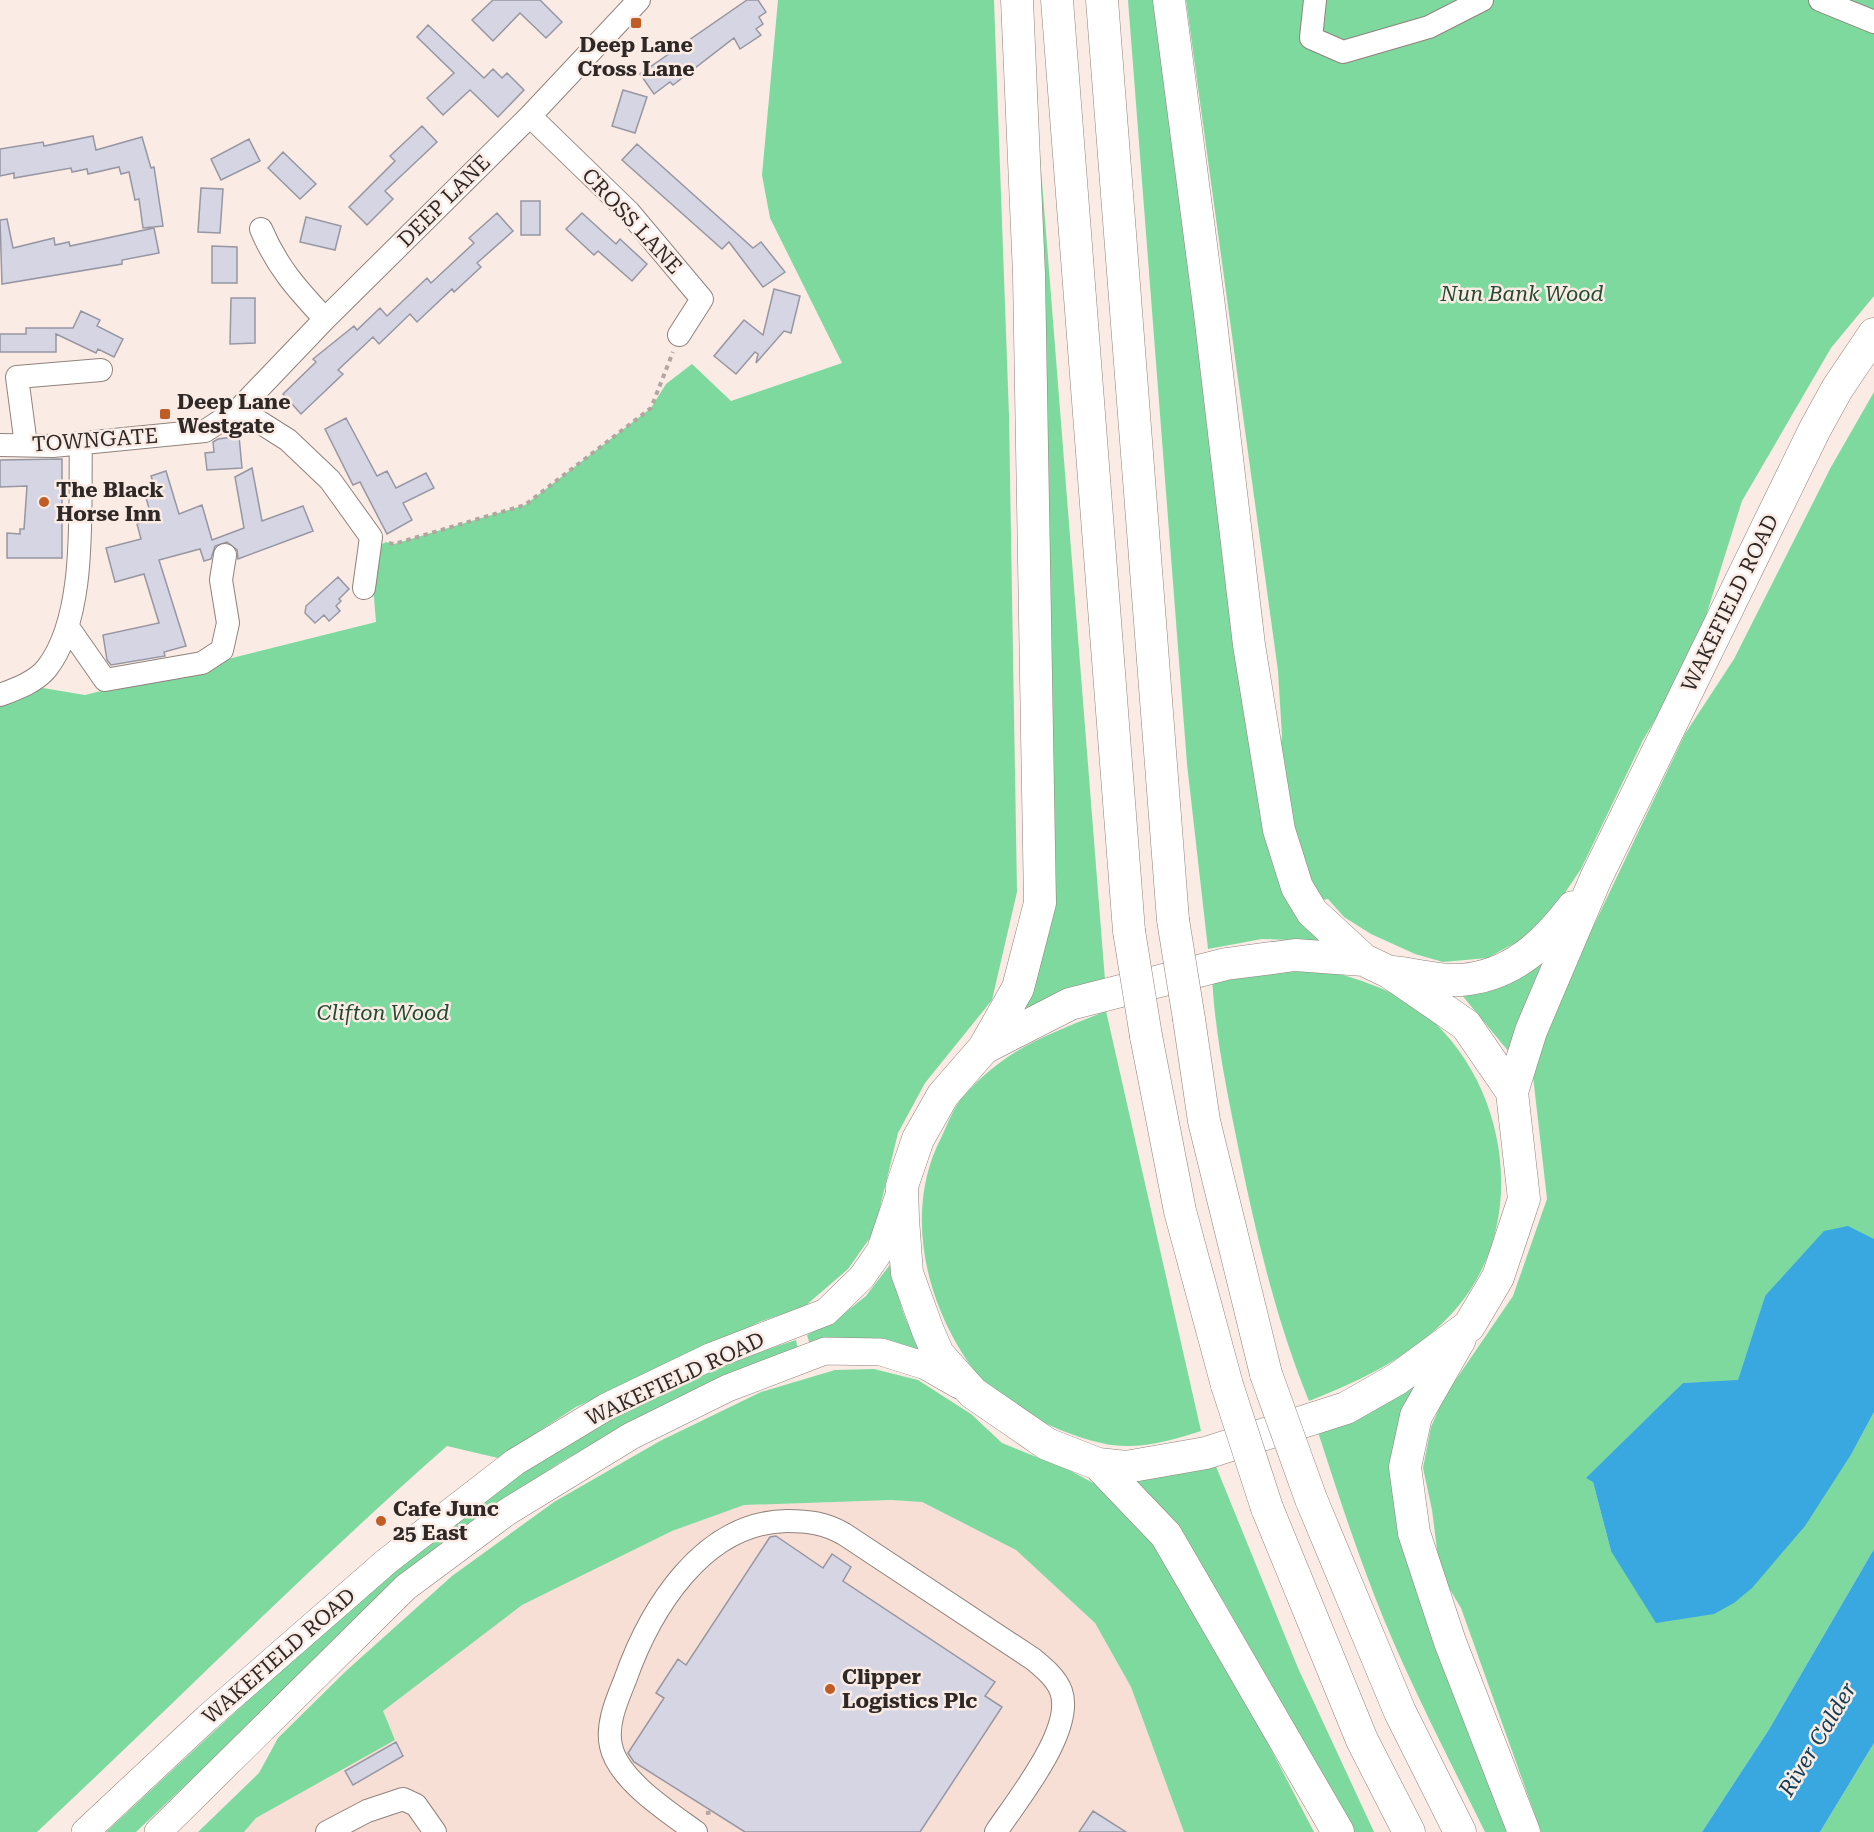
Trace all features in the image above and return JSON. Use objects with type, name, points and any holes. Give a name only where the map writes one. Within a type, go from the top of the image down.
[{"type":"highway","points":[[1017,0],[1029,297],[1040,903],[1018,988],[984,1048],[943,1095],[918,1139],[902,1186],[906,1263],[911,1283],[938,1354],[973,1394],[1047,1444],[1098,1464],[1126,1467],[1206,1453],[1346,1407],[1397,1380],[1468,1326]]},
{"type":"highway","points":[[1057,0],[1129,931],[1146,1036],[1180,1211],[1227,1385],[1267,1508],[1362,1740],[1409,1832]]},
{"type":"highway","points":[[1102,0],[1173,920],[1204,1121],[1266,1374],[1311,1499],[1400,1713],[1460,1832]]},
{"type":"highway","points":[[1168,0],[1210,314],[1249,645],[1279,830],[1298,887],[1312,912],[1377,966],[1466,1025],[1512,1092],[1524,1199],[1498,1278],[1416,1416],[1406,1467],[1414,1533],[1450,1642],[1524,1832]]},
{"type":"highway","name":"WAKEFIELD ROAD","points":[[1512,1092],[1531,1031],[1596,878],[1815,429],[1837,389],[1874,334]]},
{"type":"highway","name":"WAKEFIELD ROAD","points":[[984,1048],[1070,1004],[1226,964],[1295,955],[1460,980],[1501,972],[1535,950],[1596,878]]},
{"type":"highway","points":[[1098,1464],[1166,1535],[1338,1832]]},
{"type":"main road","name":"WAKEFIELD ROAD","points":[[85,1832],[207,1718],[387,1561],[515,1462],[606,1407],[712,1356],[826,1312],[862,1277],[880,1251],[902,1186]]},
{"type":"main road","name":"WAKEFIELD ROAD","points":[[158,1832],[406,1587],[507,1512],[631,1436],[728,1388],[825,1351],[881,1352],[926,1366],[973,1394]]},
{"type":"street","name":"DEEP LANE","points":[[324,320],[530,116],[639,0]]},
{"type":"street","points":[[1315,0],[1311,38],[1343,52],[1430,27],[1482,0]]},
{"type":"street","points":[[1821,0],[1874,22]]},
{"type":"street","name":"CROSS LANE","points":[[530,116],[629,212],[702,299],[679,335]]},
{"type":"street","points":[[261,229],[271,253],[285,276],[324,320]]},
{"type":"street","name":"TOWNGATE","points":[[0,445],[53,446],[205,431],[239,409],[324,320]]},
{"type":"street","points":[[26,445],[17,377],[101,370]]},
{"type":"street","points":[[239,409],[288,440],[330,480],[371,537],[364,588]]},
{"type":"street","points":[[0,695],[25,685],[47,668],[68,627],[66,594],[81,443]]},
{"type":"street","points":[[68,627],[105,680],[202,663],[222,650],[228,623],[221,580],[225,555]]},
{"type":"street","points":[[696,1832],[659,1807],[619,1763],[611,1747],[610,1726],[617,1699],[645,1634],[695,1561],[739,1529],[770,1521],[822,1524],[844,1534],[1033,1659],[1057,1685],[1063,1711],[1058,1734],[996,1832]]},
{"type":"street","points":[[327,1832],[367,1811],[403,1799],[416,1805],[435,1832]]},
{"type":"path","points":[[371,537],[394,544],[525,505],[651,408],[679,335]]},
{"type":"shaded area","points":[[891,1500],[921,1502],[1016,1550],[1095,1623],[1131,1687],[1184,1832],[244,1832],[256,1818],[395,1740],[382,1711],[522,1605],[672,1531],[743,1505]]},
{"type":"green space","name":"Clifton Wood","points":[[778,0],[994,0],[1009,416],[1017,892],[992,1000],[925,1083],[898,1133],[874,1232],[848,1269],[804,1307],[762,1321],[576,1407],[498,1458],[447,1446],[291,1589],[37,1832],[0,1832],[0,695],[25,685],[85,695],[376,622],[370,550],[386,542],[394,544],[525,505],[651,408],[666,384],[692,364],[731,401],[842,363],[770,218],[762,175]]},
{"type":"green space","points":[[1128,0],[1157,0],[1226,548],[1322,941],[1262,939],[1208,949],[1187,764]]},
{"type":"green space","name":"Nun Bank Wood","points":[[1186,0],[1874,0],[1874,296],[1831,348],[1742,501],[1694,654],[1643,740],[1581,869],[1552,912],[1519,941],[1487,958],[1443,962],[1415,954],[1371,934],[1344,917],[1328,899],[1322,900],[1309,880],[1289,829],[1278,760],[1282,736],[1278,671]]},
{"type":"green space","points":[[1037,118],[1105,980],[1022,1009],[1028,991]]},
{"type":"green space","points":[[1874,392],[1874,1239],[1765,1296],[1738,1381],[1683,1383],[1593,1482],[1611,1551],[1852,1453],[1874,1412],[1874,1549],[1768,1731],[1702,1832],[1541,1832],[1461,1608],[1440,1573],[1432,1510],[1423,1468],[1431,1427],[1444,1397],[1513,1296],[1547,1199],[1533,1076],[1544,1030],[1685,734],[1734,659],[1831,467]]},
{"type":"green space","points":[[1547,961],[1509,1052],[1461,994],[1509,984]]},
{"type":"green space","points":[[1309,966],[1355,979],[1400,997],[1426,1015],[1454,1044],[1476,1079],[1491,1117],[1500,1157],[1501,1198],[1494,1238],[1479,1276],[1455,1310],[1440,1326],[1406,1353],[1369,1375],[1309,1401],[1287,1341],[1253,1218],[1223,1066],[1212,976]]},
{"type":"green space","points":[[1106,1011],[1201,1431],[1135,1446],[1096,1442],[1060,1430],[1006,1401],[980,1378],[961,1352],[934,1293],[926,1261],[922,1229],[923,1197],[930,1166],[960,1100],[996,1065],[1029,1044]]},
{"type":"green space","points":[[892,1262],[902,1307],[920,1351],[810,1345],[807,1335],[837,1319],[866,1296]]},
{"type":"green space","points":[[796,1340],[798,1350],[632,1422],[561,1462],[484,1513],[293,1683],[136,1832],[106,1832],[365,1594],[467,1511],[565,1446],[639,1405],[717,1369]]},
{"type":"green space","points":[[874,1369],[918,1380],[971,1414],[1002,1443],[1071,1471],[1106,1490],[1140,1522],[1218,1647],[1314,1832],[1184,1832],[1131,1687],[1095,1623],[1016,1550],[922,1502],[891,1500],[744,1505],[672,1531],[522,1605],[383,1711],[395,1740],[256,1818],[244,1832],[198,1832],[259,1773],[278,1738],[346,1671],[452,1576],[554,1502],[660,1441],[761,1392],[835,1370]]},
{"type":"green space","points":[[1416,1383],[1401,1421],[1394,1455],[1394,1490],[1401,1530],[1507,1832],[1485,1832],[1421,1702],[1366,1574],[1317,1429]]},
{"type":"green space","points":[[1215,1464],[1298,1668],[1374,1832],[1354,1832],[1224,1602],[1193,1556],[1125,1477]]},
{"type":"green space","points":[[1874,1743],[1874,1832],[1820,1832]]},
{"type":"water","points":[[1848,1226],[1874,1239],[1874,1412],[1852,1453],[1805,1526],[1752,1588],[1734,1603],[1714,1614],[1656,1623],[1611,1551],[1593,1482],[1586,1478],[1683,1383],[1738,1380],[1765,1296],[1824,1231]]},
{"type":"water","name":"River Calder","points":[[1874,1549],[1874,1743],[1820,1832],[1702,1832],[1768,1731]]},
{"type":"building","points":[[493,0],[540,0],[562,22],[546,38],[520,13],[493,41],[472,20]]},
{"type":"building","points":[[747,0],[758,0],[766,12],[759,17],[763,24],[756,29],[761,35],[740,49],[734,38],[673,85],[670,82],[654,94],[640,74]]},
{"type":"building","points":[[428,25],[484,78],[493,69],[502,78],[507,73],[524,90],[498,117],[470,90],[443,115],[427,98],[454,73],[417,37]]},
{"type":"building","points":[[623,90],[647,97],[635,133],[612,126]]},
{"type":"building","points":[[422,126],[437,142],[385,191],[393,199],[367,225],[349,207],[395,161],[390,156]]},
{"type":"building","points":[[93,136],[96,150],[142,137],[151,168],[154,167],[163,226],[143,228],[139,199],[135,200],[129,172],[121,174],[119,167],[88,174],[87,169],[72,172],[71,168],[14,178],[14,173],[0,176],[0,149],[43,142],[44,146]]},
{"type":"building","points":[[249,139],[260,161],[221,180],[211,159]]},
{"type":"building","points":[[637,144],[753,248],[761,242],[785,272],[763,287],[729,242],[722,249],[622,160]]},
{"type":"building","points":[[283,152],[316,184],[300,199],[268,168]]},
{"type":"building","points":[[201,188],[223,189],[220,233],[198,232]]},
{"type":"building","points":[[521,201],[540,201],[540,235],[521,235]]},
{"type":"building","points":[[497,213],[513,231],[477,263],[481,267],[454,292],[452,289],[417,322],[410,314],[379,344],[373,337],[338,370],[343,374],[301,414],[283,394],[316,362],[313,359],[354,326],[357,330],[380,308],[387,316],[427,278],[431,283],[474,243],[469,238]]},
{"type":"building","points":[[582,213],[616,244],[620,239],[647,264],[632,281],[598,251],[594,255],[566,229]]},
{"type":"building","points":[[306,217],[341,226],[335,250],[300,242]]},
{"type":"building","points":[[7,219],[13,248],[54,238],[55,245],[69,242],[70,246],[154,228],[159,253],[122,260],[122,264],[2,284],[0,220]]},
{"type":"building","points":[[212,246],[237,247],[237,283],[212,283]]},
{"type":"building","points":[[774,289],[800,296],[791,333],[784,331],[756,363],[758,354],[755,352],[736,374],[714,356],[744,320],[763,335]]},
{"type":"building","points":[[231,298],[255,298],[255,343],[230,344]]},
{"type":"building","points":[[81,311],[100,320],[97,326],[123,339],[114,357],[98,349],[96,353],[56,334],[56,352],[0,352],[0,334],[26,334],[26,328],[73,328]]},
{"type":"building","points":[[346,418],[377,476],[387,471],[396,488],[426,473],[434,488],[403,503],[412,520],[387,534],[360,482],[353,485],[325,429]]},
{"type":"building","points":[[239,436],[242,468],[207,470],[205,453],[214,452],[213,442]]},
{"type":"building","name":"The Black Horse Inn","points":[[62,459],[62,558],[7,558],[7,533],[20,534],[20,529],[24,529],[27,486],[0,487],[0,460]]},
{"type":"building","points":[[252,468],[262,521],[303,506],[313,531],[238,559],[237,550],[227,542],[215,546],[211,559],[204,561],[200,549],[159,560],[186,646],[164,652],[165,656],[111,665],[107,660],[103,635],[159,623],[144,574],[115,582],[106,548],[141,539],[137,524],[152,519],[145,494],[156,491],[151,476],[166,471],[179,514],[202,505],[212,540],[244,528],[235,477]]},
{"type":"building","points":[[338,577],[349,589],[339,599],[341,601],[336,606],[340,611],[329,621],[324,615],[315,623],[305,613],[306,606]]},
{"type":"building","name":"Clipper Logistics Plc","points":[[776,1536],[823,1568],[832,1554],[851,1567],[843,1581],[995,1682],[985,1696],[1002,1707],[920,1832],[745,1832],[634,1762],[628,1753],[664,1698],[656,1693],[678,1659],[686,1665],[770,1537]]},
{"type":"building","points":[[396,1742],[403,1756],[353,1785],[345,1771]]},
{"type":"building","points":[[1093,1811],[1126,1832],[1079,1832]]},
{"type":"place","name":"Deep Lane Cross Lane","points":[[636,23]]},
{"type":"place","name":"Deep Lane Westgate","points":[[165,414]]},
{"type":"place","name":"The Black Horse Inn","points":[[44,502]]},
{"type":"place","name":"Cafe Junc 25 East","points":[[381,1521]]},
{"type":"place","name":"Clipper Logistics Plc","points":[[830,1689]]}]
